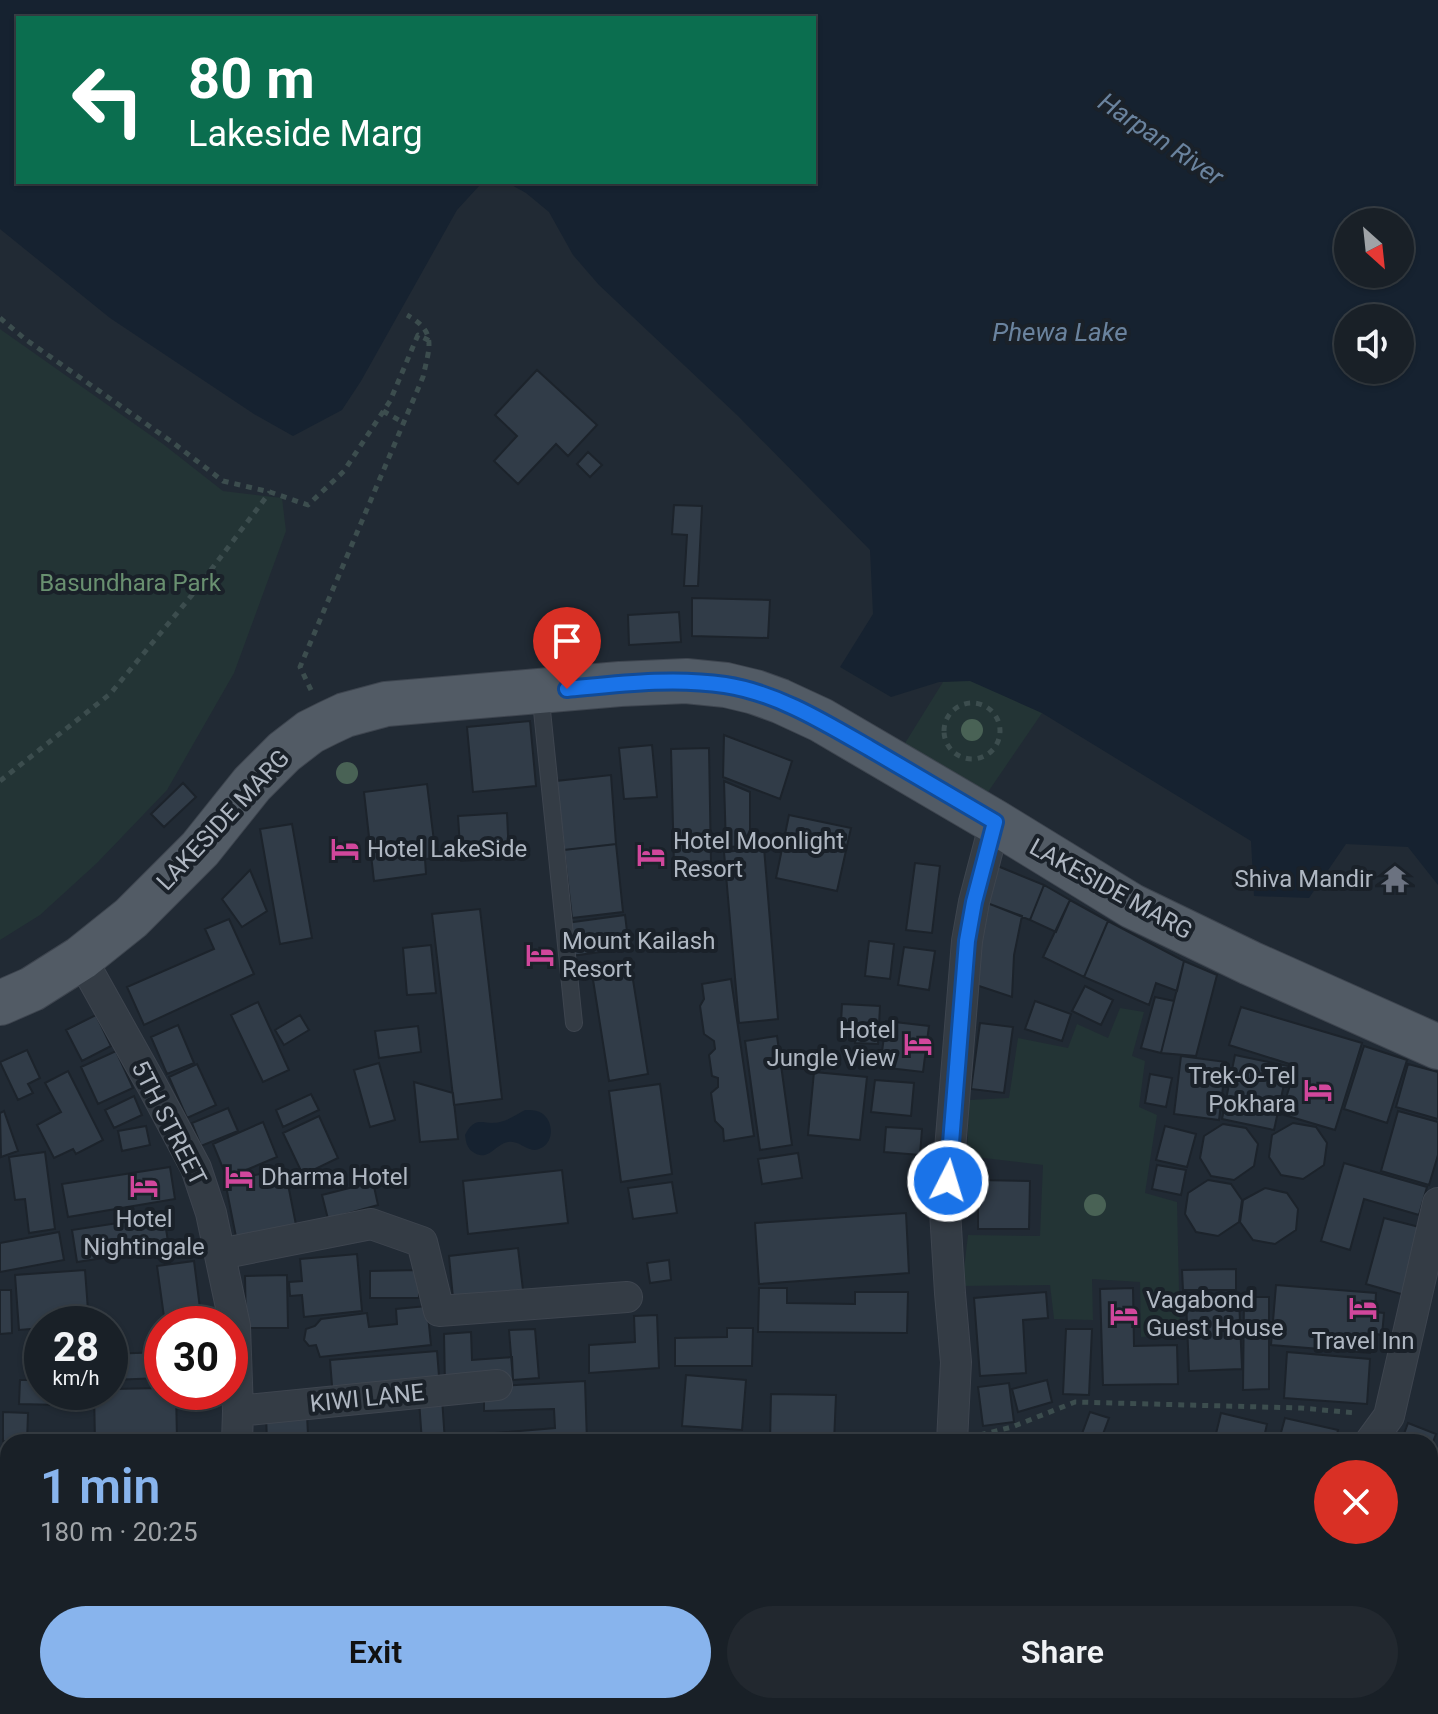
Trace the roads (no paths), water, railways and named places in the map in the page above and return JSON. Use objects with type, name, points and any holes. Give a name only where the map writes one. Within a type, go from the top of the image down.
[{"type":"main road","name":"LAKESIDE MARG","points":[[0,1003],[32,989],[81,958],[131,918],[200,849],[252,784],[284,752],[310,732],[345,715],[386,704],[686,681],[755,692],[821,720],[1132,906],[1438,1047]]},
{"type":"street","points":[[961,1434],[945,1211],[967,941],[995,822]]},
{"type":"street","name":"5TH STREET","points":[[81,958],[196,1168],[211,1213],[235,1326],[237,1434]]},
{"type":"street","points":[[1376,1434],[1389,1416],[1438,1203]]},
{"type":"street","points":[[220,1254],[371,1224],[422,1242],[439,1311],[627,1297]]},
{"type":"street","name":"KIWI LANE","points":[[238,1411],[497,1385]]},
{"type":"lane","points":[[540,691],[574,1023]]},
{"type":"water","name":"Phewa Lake","points":[[0,0],[1438,0],[1438,885],[1408,847],[1346,844],[1309,898],[1254,896],[1251,841],[1042,713],[970,681],[939,682],[891,697],[840,667],[873,614],[870,550],[738,416],[599,285],[573,255],[549,212],[510,184],[816,184],[816,16],[16,16],[16,184],[484,184],[457,210],[342,410],[293,436],[254,414],[110,318],[0,229]]},
{"type":"water","points":[[525,1110],[541,1113],[549,1122],[550,1136],[543,1147],[531,1149],[507,1142],[484,1155],[469,1149],[465,1135],[473,1125],[503,1121]]},
{"type":"place","name":"Hotel LakeSide","points":[[345,849]]},
{"type":"place","name":"Hotel Moonlight Resort","points":[[651,855]]},
{"type":"place","name":"Shiva Mandir","points":[[1395,879]]},
{"type":"place","name":"Mount Kailash Resort","points":[[540,955]]},
{"type":"place","name":"Hotel Jungle View","points":[[918,1044]]},
{"type":"place","name":"Trek-O-Tel Pokhara","points":[[1318,1090]]},
{"type":"place","name":"Dharma Hotel","points":[[239,1177]]},
{"type":"place","name":"Hotel Nightingale","points":[[144,1186]]},
{"type":"place","name":"Travel Inn","points":[[1363,1308]]},
{"type":"place","name":"Vagabond Guest House","points":[[1124,1314]]},
{"type":"water label","name":"Harpan River","points":[[1161,139]]},
{"type":"park label","name":"Basundhara Park","points":[[130,583]]}]
